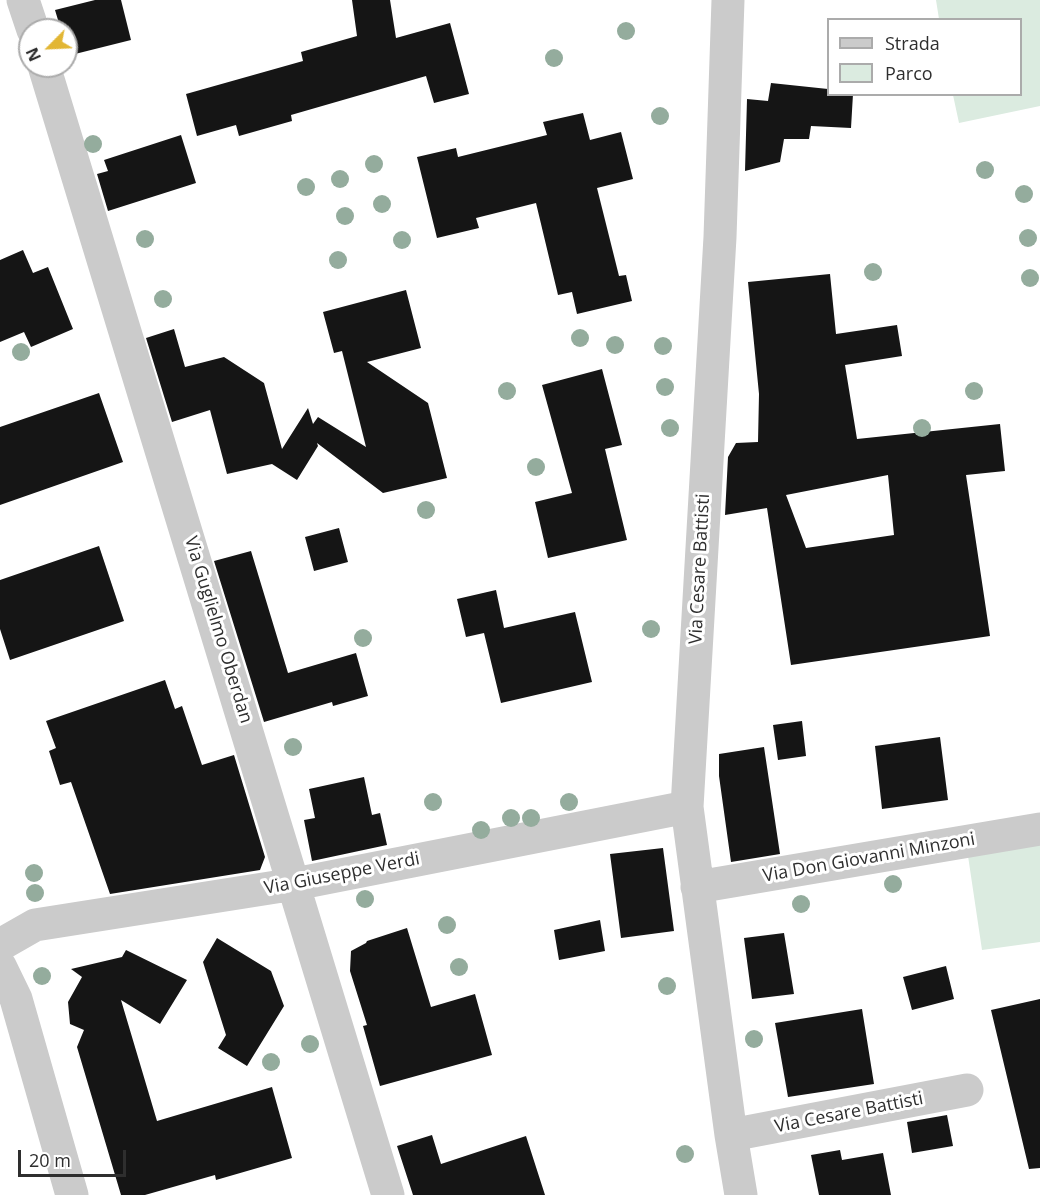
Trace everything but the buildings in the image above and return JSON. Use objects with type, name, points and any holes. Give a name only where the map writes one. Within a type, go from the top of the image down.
[{"type":"street","points":[[23,0],[29,18]]},
{"type":"street","name":"Via Cesare Battisti","points":[[728,0],[720,237],[687,807],[741,1195]]},
{"type":"street","name":"Via Guglielmo Oberdan","points":[[48,78],[388,1195]]},
{"type":"street","name":"Via Giuseppe Verdi","points":[[0,945],[35,926],[295,884],[687,807]]},
{"type":"street","name":"Via Don Giovanni Minzoni","points":[[697,887],[1040,829]]},
{"type":"street","points":[[0,966],[16,999],[72,1195]]},
{"type":"street","name":"Via Cesare Battisti","points":[[731,1136],[968,1090]]},
{"type":"green space","points":[[936,0],[1040,0],[1040,106],[959,123],[953,96],[1022,96],[1022,18],[939,18]]},
{"type":"green space","points":[[1040,842],[1040,942],[982,950],[968,856]]}]
